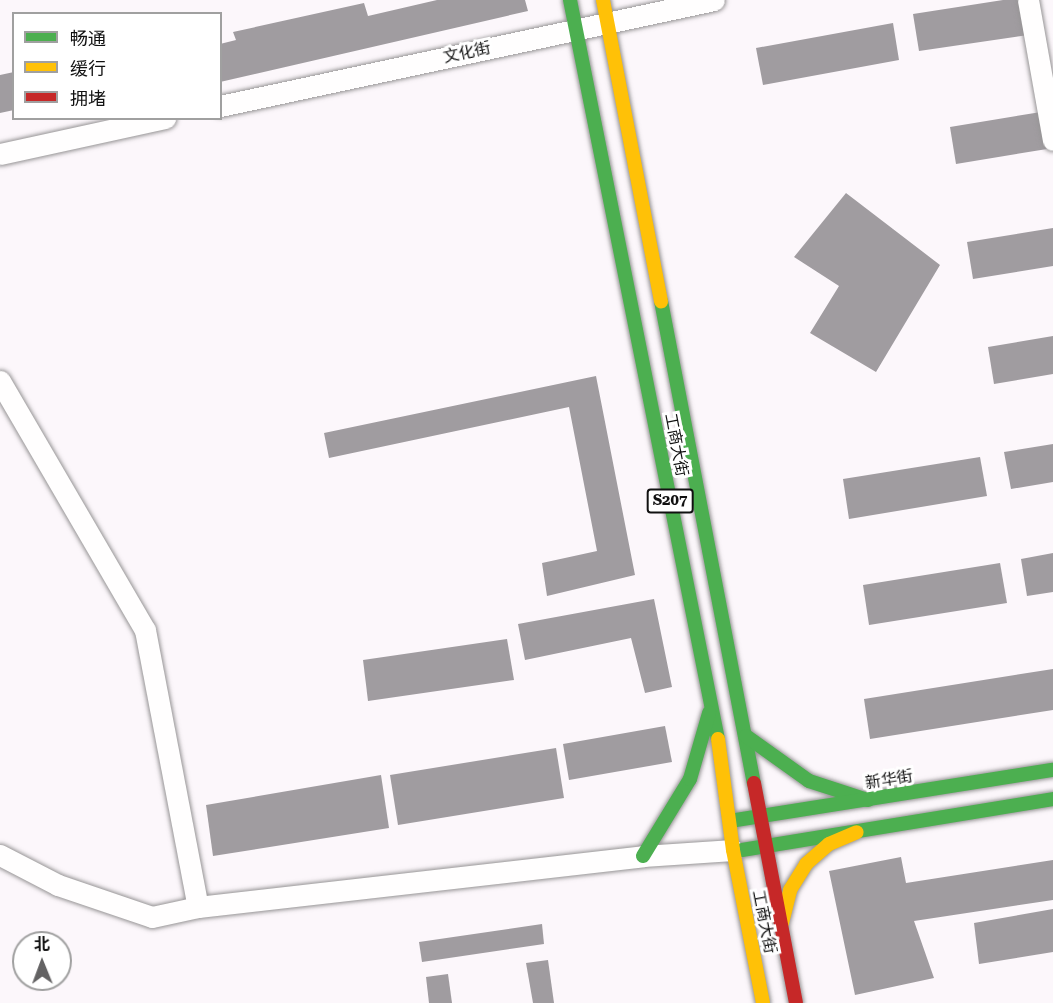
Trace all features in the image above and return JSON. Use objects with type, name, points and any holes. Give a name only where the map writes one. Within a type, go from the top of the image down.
[{"type":"main road","name":"工商大街","points":[[570,0],[711,702],[733,850],[763,1003]]},
{"type":"main road","name":"工商大街","points":[[603,0],[746,736],[764,848],[796,1003]]},
{"type":"main road","points":[[643,856],[690,779],[711,702]]},
{"type":"main road","points":[[746,736],[809,782],[868,800]]},
{"type":"main road","name":"新华街","points":[[729,821],[1053,770]]},
{"type":"main road","points":[[733,850],[764,848],[1053,799]]},
{"type":"main road","points":[[782,937],[785,905],[806,864],[829,844],[857,832]]},
{"type":"street","name":"文化街","points":[[222,106],[714,0]]},
{"type":"street","points":[[1029,0],[1053,140]]},
{"type":"street","points":[[0,154],[156,120]]},
{"type":"street","points":[[0,381],[145,630],[198,907]]},
{"type":"street","points":[[0,855],[58,885],[152,917],[198,907],[643,856],[733,850]]},
{"type":"building","points":[[437,0],[525,0],[528,11],[222,82],[222,44],[236,40],[233,32],[364,3],[368,16]]},
{"type":"building","points":[[1003,0],[1023,0],[1028,35],[919,51],[913,14]]},
{"type":"building","points":[[893,23],[899,60],[763,85],[756,48]]},
{"type":"building","points":[[12,72],[12,110],[0,113],[0,75]]},
{"type":"building","points":[[1041,112],[1047,149],[956,164],[950,127]]},
{"type":"building","points":[[846,193],[940,265],[876,372],[810,333],[839,286],[794,257]]},
{"type":"building","points":[[1053,228],[1053,266],[973,279],[967,242]]},
{"type":"building","points":[[1053,336],[1053,374],[994,384],[988,347]]},
{"type":"building","points":[[596,376],[635,575],[547,596],[542,563],[597,551],[569,407],[329,458],[324,433]]},
{"type":"building","points":[[1053,444],[1053,482],[1011,489],[1004,452]]},
{"type":"building","points":[[980,457],[987,496],[849,519],[843,479]]},
{"type":"building","points":[[1053,553],[1053,592],[1027,596],[1021,559]]},
{"type":"building","points":[[1000,563],[1007,603],[869,625],[863,585]]},
{"type":"building","points":[[654,599],[672,687],[645,693],[631,638],[525,660],[518,624]]},
{"type":"building","points":[[507,639],[514,680],[368,701],[363,660]]},
{"type":"building","points":[[1053,669],[1053,710],[870,739],[864,699]]},
{"type":"building","points":[[665,726],[672,762],[569,780],[563,744]]},
{"type":"building","points":[[556,748],[564,798],[398,825],[390,775]]},
{"type":"building","points":[[381,775],[389,828],[213,856],[206,805]]},
{"type":"building","points":[[901,857],[906,883],[1053,860],[1053,900],[914,921],[934,978],[855,995],[829,871]]},
{"type":"building","points":[[1053,909],[1053,952],[979,964],[974,923]]},
{"type":"building","points":[[542,924],[544,944],[422,962],[419,942]]},
{"type":"building","points":[[548,960],[554,1003],[533,1003],[526,963]]},
{"type":"building","points":[[448,974],[452,1003],[429,1003],[426,977]]},
{"type":"traffic: fast","points":[[570,0],[718,739]]},
{"type":"traffic: fast","points":[[661,301],[754,783]]},
{"type":"traffic: fast","points":[[643,856],[690,779],[709,713]]},
{"type":"traffic: fast","points":[[746,736],[809,781],[868,800]]},
{"type":"traffic: fast","points":[[736,820],[1053,770]]},
{"type":"traffic: fast","points":[[742,850],[1053,799]]},
{"type":"traffic: slow","points":[[603,0],[661,301]]},
{"type":"traffic: slow","points":[[718,739],[733,850],[763,1003]]},
{"type":"traffic: slow","points":[[782,923],[790,890],[806,864],[829,844],[857,832]]},
{"type":"traffic: jam","points":[[754,783],[796,1003]]}]
